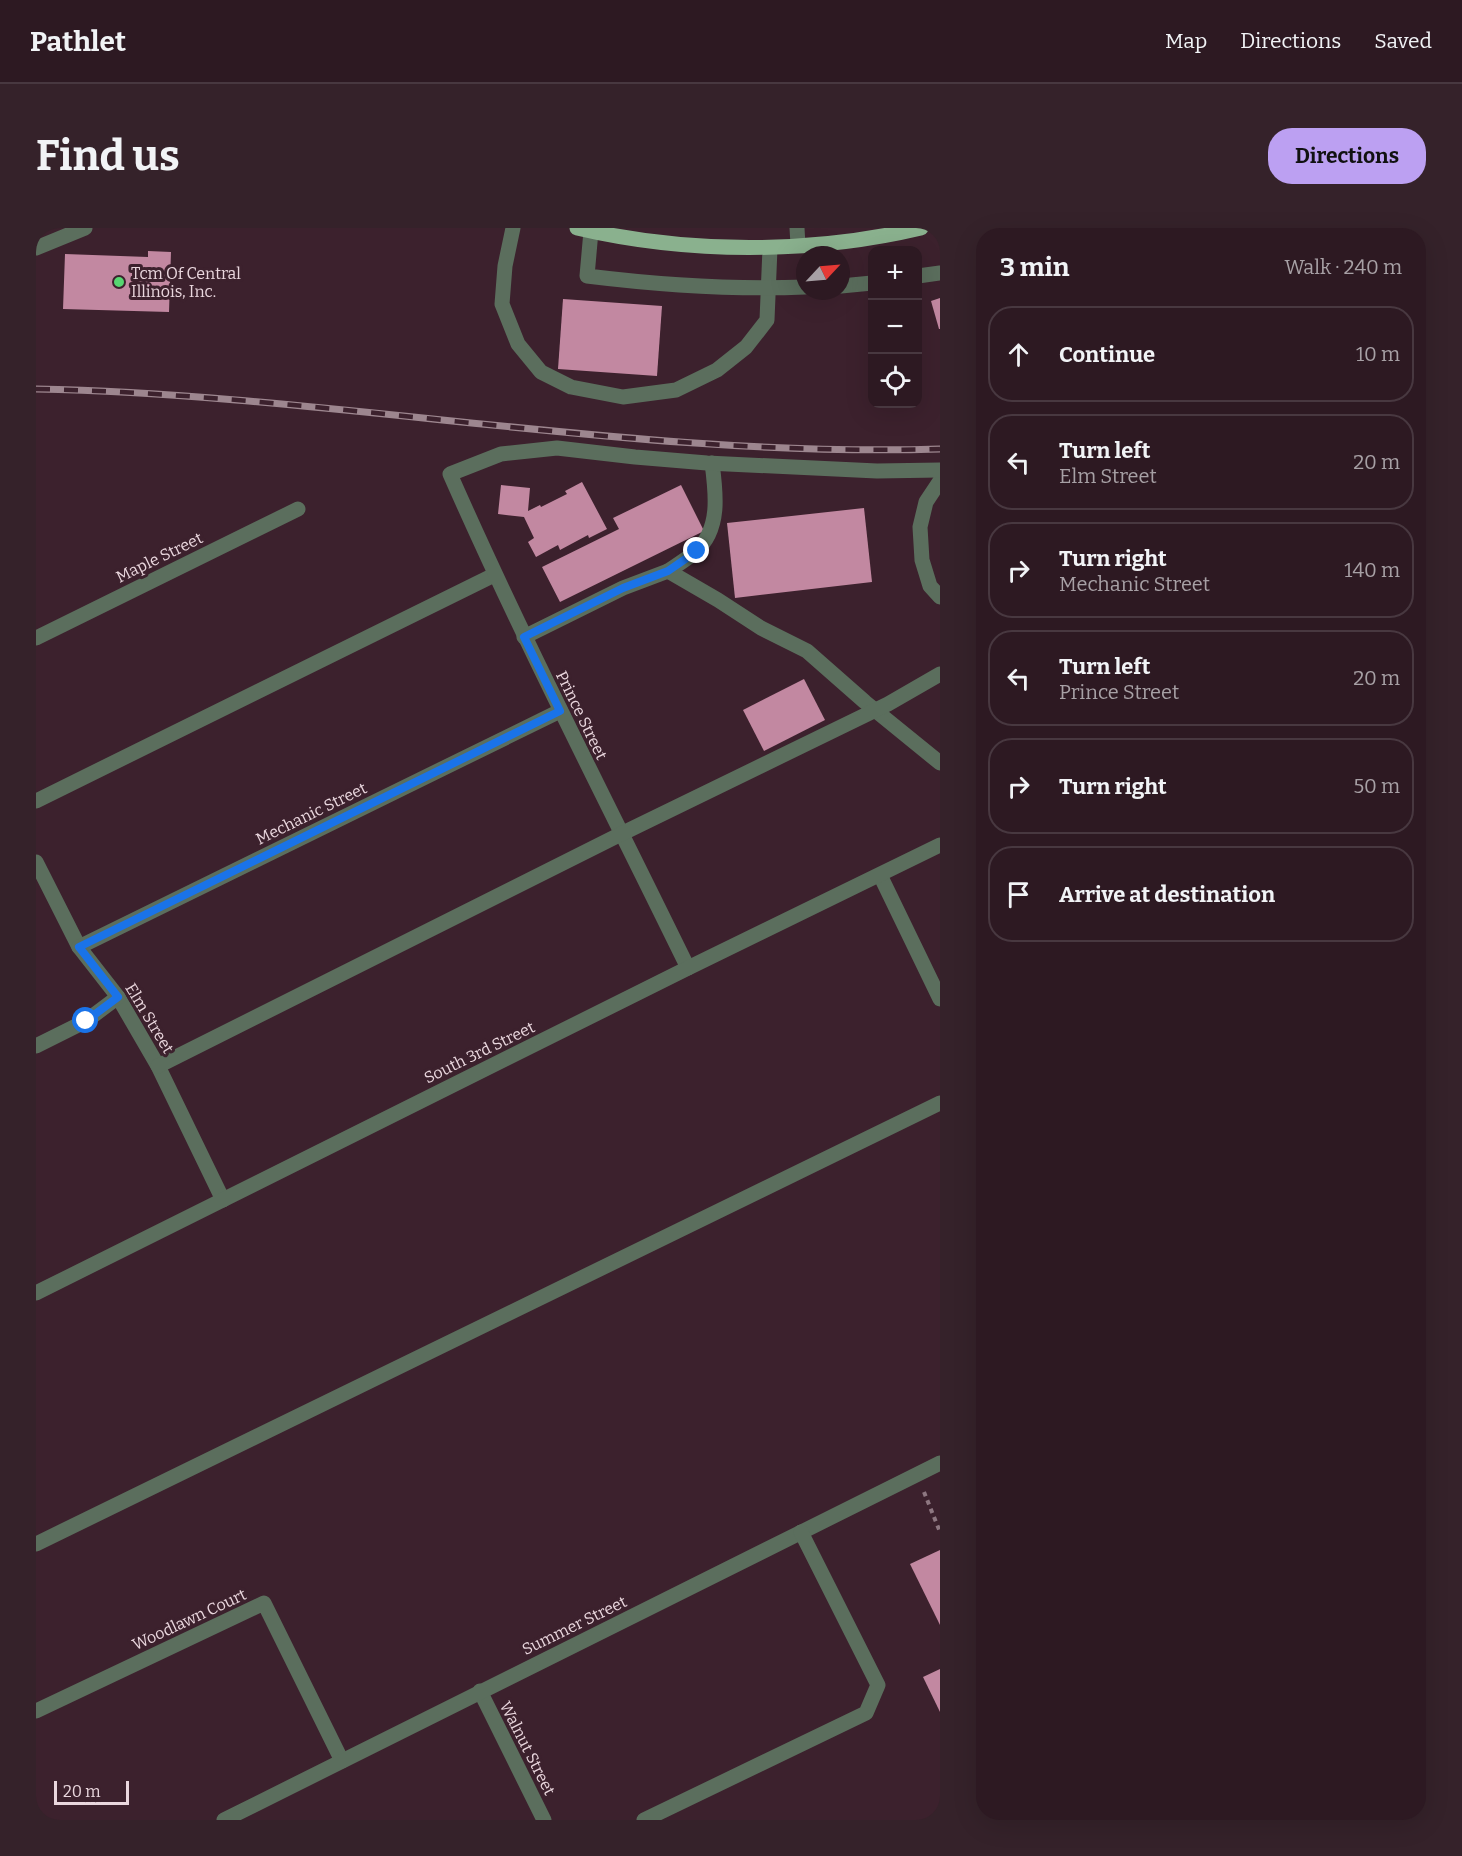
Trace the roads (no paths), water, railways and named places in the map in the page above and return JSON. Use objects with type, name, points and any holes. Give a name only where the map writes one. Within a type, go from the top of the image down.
[{"type":"main road","points":[[593,230],[635,239],[770,248],[921,228]]},
{"type":"street","points":[[36,248],[85,228]]},
{"type":"street","points":[[513,228],[505,266],[502,304],[518,344],[541,372],[571,387],[623,397],[676,390],[717,370],[746,347],[767,320],[770,248]]},
{"type":"street","points":[[797,228],[798,245]]},
{"type":"street","points":[[593,230],[587,276],[666,286],[769,289],[796,288]]},
{"type":"street","points":[[922,275],[940,273]]},
{"type":"street","points":[[850,285],[868,283]]},
{"type":"street","name":"Prince Street","points":[[688,968],[494,575],[450,474],[501,454],[557,448],[635,458],[712,463]]},
{"type":"street","points":[[524,637],[623,588],[668,571],[697,551],[711,532],[717,500],[712,463],[877,471],[940,470]]},
{"type":"street","points":[[940,481],[926,502],[920,527],[922,560],[930,586],[940,597]]},
{"type":"street","name":"Maple Street","points":[[36,638],[298,509]]},
{"type":"street","points":[[668,571],[761,628],[807,651],[940,763]]},
{"type":"street","points":[[36,801],[494,575]]},
{"type":"street","points":[[158,1066],[621,834],[876,710],[940,674]]},
{"type":"street","name":"Mechanic Street","points":[[79,947],[560,711]]},
{"type":"street","name":"South 3rd Street","points":[[36,1293],[940,845]]},
{"type":"street","name":"Elm Street","points":[[36,862],[79,947],[118,997],[158,1066],[223,1200]]},
{"type":"street","points":[[880,875],[940,999]]},
{"type":"street","points":[[36,1046],[86,1021],[118,997]]},
{"type":"street","points":[[36,1544],[940,1103]]},
{"type":"street","name":"Summer Street","points":[[224,1820],[940,1463]]},
{"type":"street","points":[[644,1820],[866,1713],[878,1685],[801,1532]]},
{"type":"street","name":"Woodlawn Court","points":[[36,1711],[264,1603],[342,1761]]},
{"type":"street","name":"Walnut Street","points":[[480,1691],[544,1820]]},
{"type":"railway","points":[[36,389],[262,402],[600,436],[713,444],[827,449],[940,449]]},
{"type":"place","name":"Tcm Of Central Illinois, Inc.","points":[[119,282]]}]
